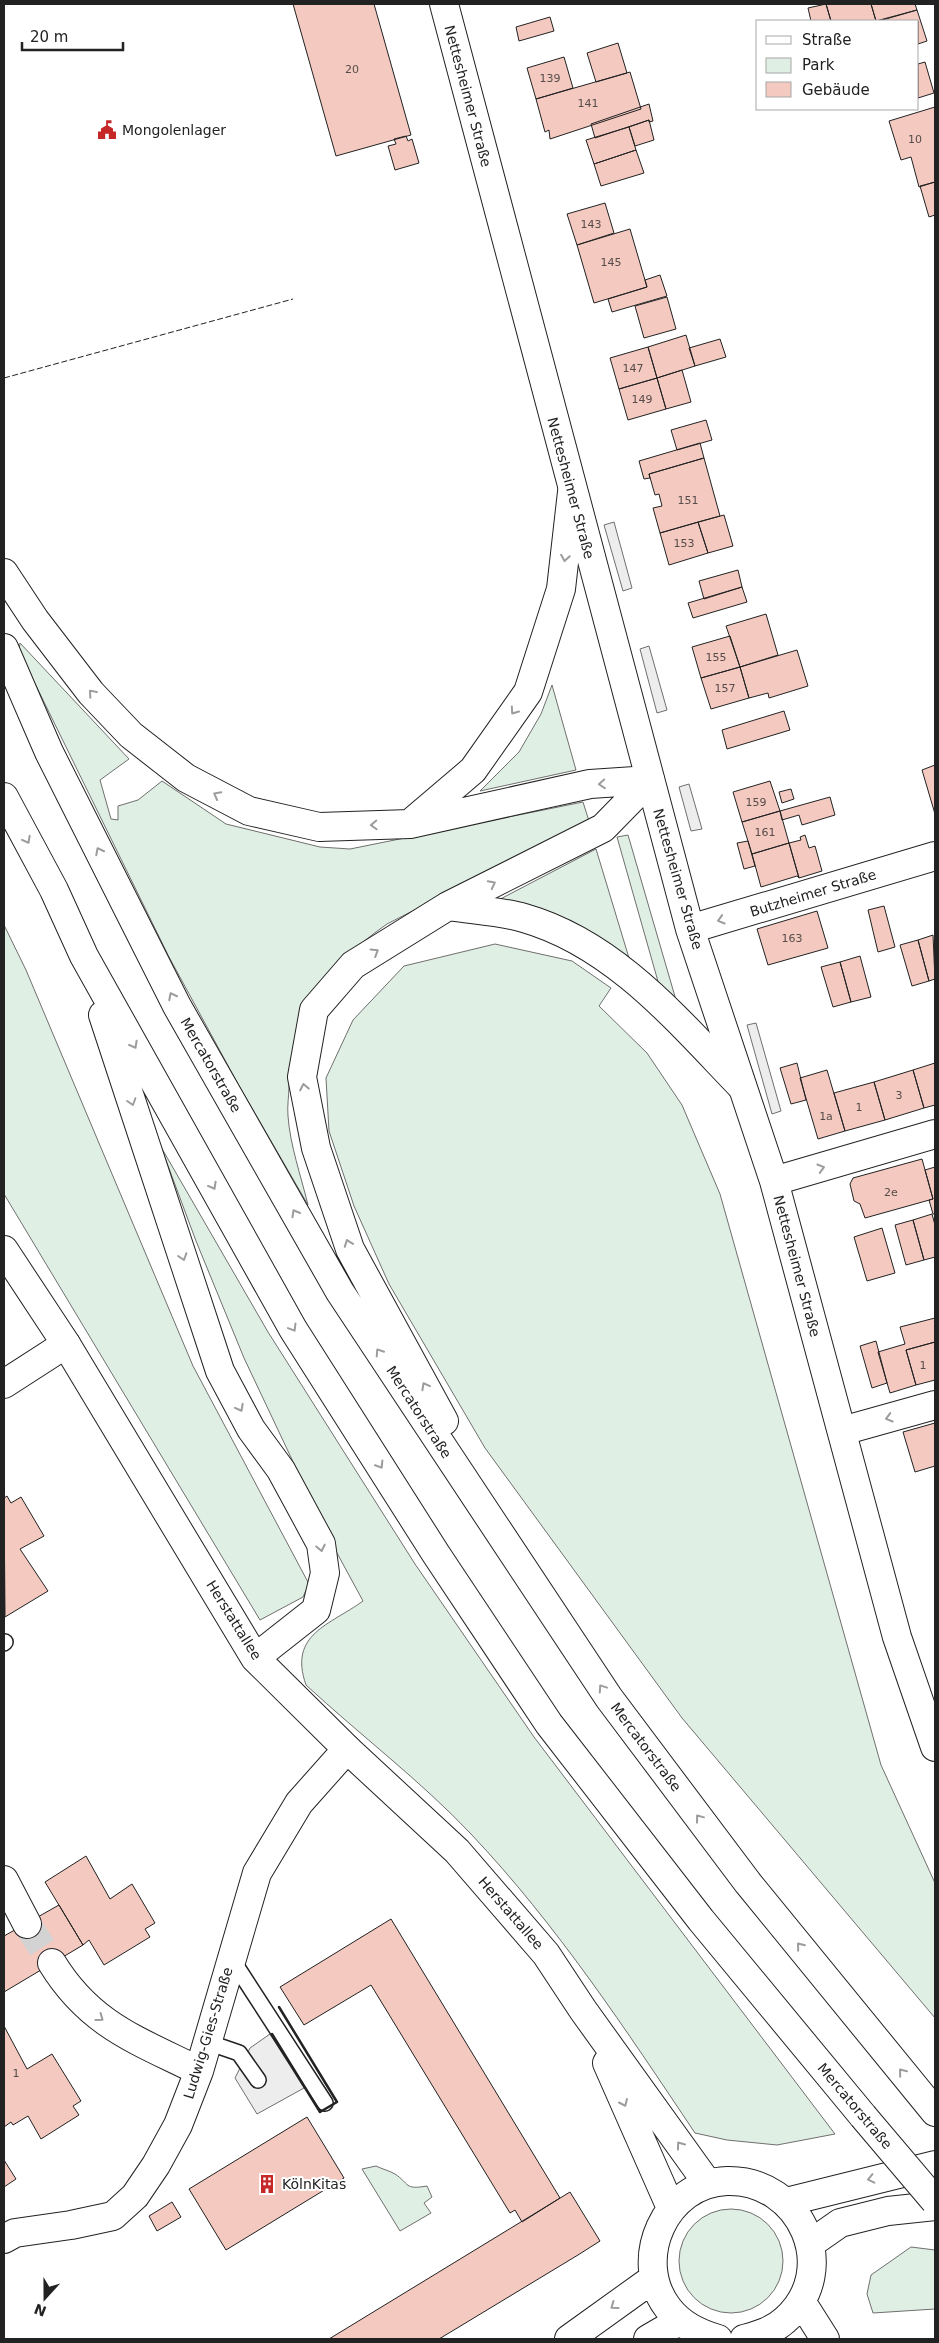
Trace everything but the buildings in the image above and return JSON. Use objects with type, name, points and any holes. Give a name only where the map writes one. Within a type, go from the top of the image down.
[{"type":"main road","name":"Nettesheimer Straße","points":[[444,4],[572,492],[690,929],[774,1181],[842,1431],[924,1681],[935,1747]]},
{"type":"main road","points":[[410,824],[473,770],[528,692],[561,589],[572,492]]},
{"type":"main road","points":[[4,572],[35,620],[91,692],[131,735],[186,778],[249,812],[319,827],[410,824],[590,784],[650,780]]},
{"type":"main road","name":"Mercatorstraße","points":[[4,648],[49,752],[187,1024],[340,1292],[609,1698],[748,1883],[934,2111]]},
{"type":"main road","points":[[541,1598],[350,1249],[316,1148],[302,1077],[314,1010],[353,965],[448,906],[603,828],[650,780]]},
{"type":"main road","name":"Mercatorstraße","points":[[4,797],[54,890],[84,956],[294,1329],[436,1554],[549,1724],[701,1920],[935,2201]]},
{"type":"main road","name":"Butzheimer Straße","points":[[690,929],[935,856]]},
{"type":"main road","points":[[448,906],[524,918],[586,945],[643,986],[742,1087]]},
{"type":"main road","points":[[84,956],[220,1371],[251,1428],[282,1470],[321,1544],[324,1573],[316,1610],[255,1658]]},
{"type":"main road","points":[[774,1181],[935,1134]]},
{"type":"main road","name":"Herstattallee","points":[[4,1250],[66,1344],[255,1658],[347,1748],[457,1850],[546,1954],[583,2010],[708,2184]]},
{"type":"main road","points":[[4,1384],[66,1344]]},
{"type":"main road","points":[[842,1431],[935,1405]]},
{"type":"main road","name":"Ludwig-Gies-Straße","points":[[4,2239],[15,2233],[72,2225],[113,2216],[135,2196],[156,2165],[178,2125],[199,2071],[257,1873],[299,1803],[347,1748]]},
{"type":"main road","points":[[4,1880],[27,1924]]},
{"type":"main road","points":[[52,1963],[65,1985],[86,2008],[112,2027],[199,2071]]},
{"type":"main road","name":"Herstattallee","points":[[583,2010],[672,2208]]},
{"type":"main road","points":[[786,2202],[935,2164]]},
{"type":"main road","points":[[718,2339],[698,2333],[680,2321],[659,2294],[654,2278],[652,2253],[658,2229],[672,2208],[688,2193],[708,2184],[725,2181],[757,2185],[786,2202],[797,2214],[810,2244],[811,2263],[808,2283],[801,2301],[784,2321],[758,2337]]},
{"type":"main road","points":[[810,2244],[840,2223],[888,2211],[935,2206]]},
{"type":"main road","points":[[569,2339],[654,2278]]},
{"type":"main road","points":[[801,2301],[825,2339]]},
{"type":"main road","points":[[648,2339],[680,2321]]},
{"type":"lane","points":[[232,1958],[325,2103]]},
{"type":"lane","points":[[207,2042],[239,2053],[258,2080]]},
{"type":"green space","points":[[20,643],[129,759],[100,780],[111,819],[118,820],[118,806],[138,800],[162,781],[226,824],[320,847],[350,849],[583,802],[589,821],[387,924],[347,956],[317,992],[306,1012],[298,1035],[292,1059],[288,1104],[291,1138],[308,1205],[238,1084],[169,957],[19,651]]},
{"type":"green space","points":[[552,685],[576,770],[480,791],[519,752],[541,714]]},
{"type":"green space","points":[[628,835],[676,1000],[659,985],[617,837]]},
{"type":"green space","points":[[596,849],[629,958],[573,927],[487,906]]},
{"type":"green space","points":[[4,925],[26,970],[193,1366],[309,1584],[303,1597],[260,1620],[4,1194]]},
{"type":"green space","points":[[495,944],[572,961],[611,988],[599,1006],[647,1053],[682,1105],[720,1194],[881,1765],[935,1883],[935,2018],[682,1718],[485,1448],[389,1284],[354,1206],[329,1131],[326,1078],[353,1020],[404,966]]},
{"type":"green space","points":[[161,1147],[268,1332],[415,1564],[534,1737],[835,2134],[777,2145],[727,2140],[695,2133],[589,1979],[533,1905],[502,1869],[471,1834],[432,1795],[306,1685],[302,1668],[303,1654],[307,1642],[315,1633],[363,1601],[331,1542],[244,1358],[196,1241]]},
{"type":"green space","points":[[376,2166],[395,2174],[411,2187],[427,2186],[432,2197],[424,2203],[431,2213],[400,2231],[362,2169]]},
{"type":"green space","points":[[731,2209],[751,2213],[760,2217],[768,2224],[775,2232],[779,2241],[783,2261],[779,2281],[775,2290],[768,2298],[760,2305],[751,2309],[731,2313],[711,2309],[702,2305],[694,2298],[687,2290],[683,2281],[679,2261],[683,2241],[687,2232],[694,2224],[702,2217],[711,2213]]},
{"type":"green space","points":[[911,2247],[935,2250],[935,2309],[873,2313],[867,2294],[871,2275]]},
{"type":"shaded area","points":[[614,522],[632,588],[623,591],[604,525]]},
{"type":"shaded area","points":[[649,646],[667,710],[657,713],[640,649]]},
{"type":"shaded area","points":[[689,784],[702,829],[691,831],[679,787]]},
{"type":"shaded area","points":[[756,1023],[781,1111],[772,1114],[747,1025]]},
{"type":"shaded area","points":[[270,2034],[304,2088],[257,2114],[235,2078],[250,2048]]},
{"type":"tunnel","points":[[27,1924],[52,1963]]},
{"type":"fence","points":[[4,378],[293,299]]},
{"type":"wall","points":[[272,2034],[320,2112],[337,2102],[279,2007]]},
{"type":"place","name":"Mongolenlager","points":[[107,130]]},
{"type":"place","name":"KölnKitas","points":[[267,2184]]}]
